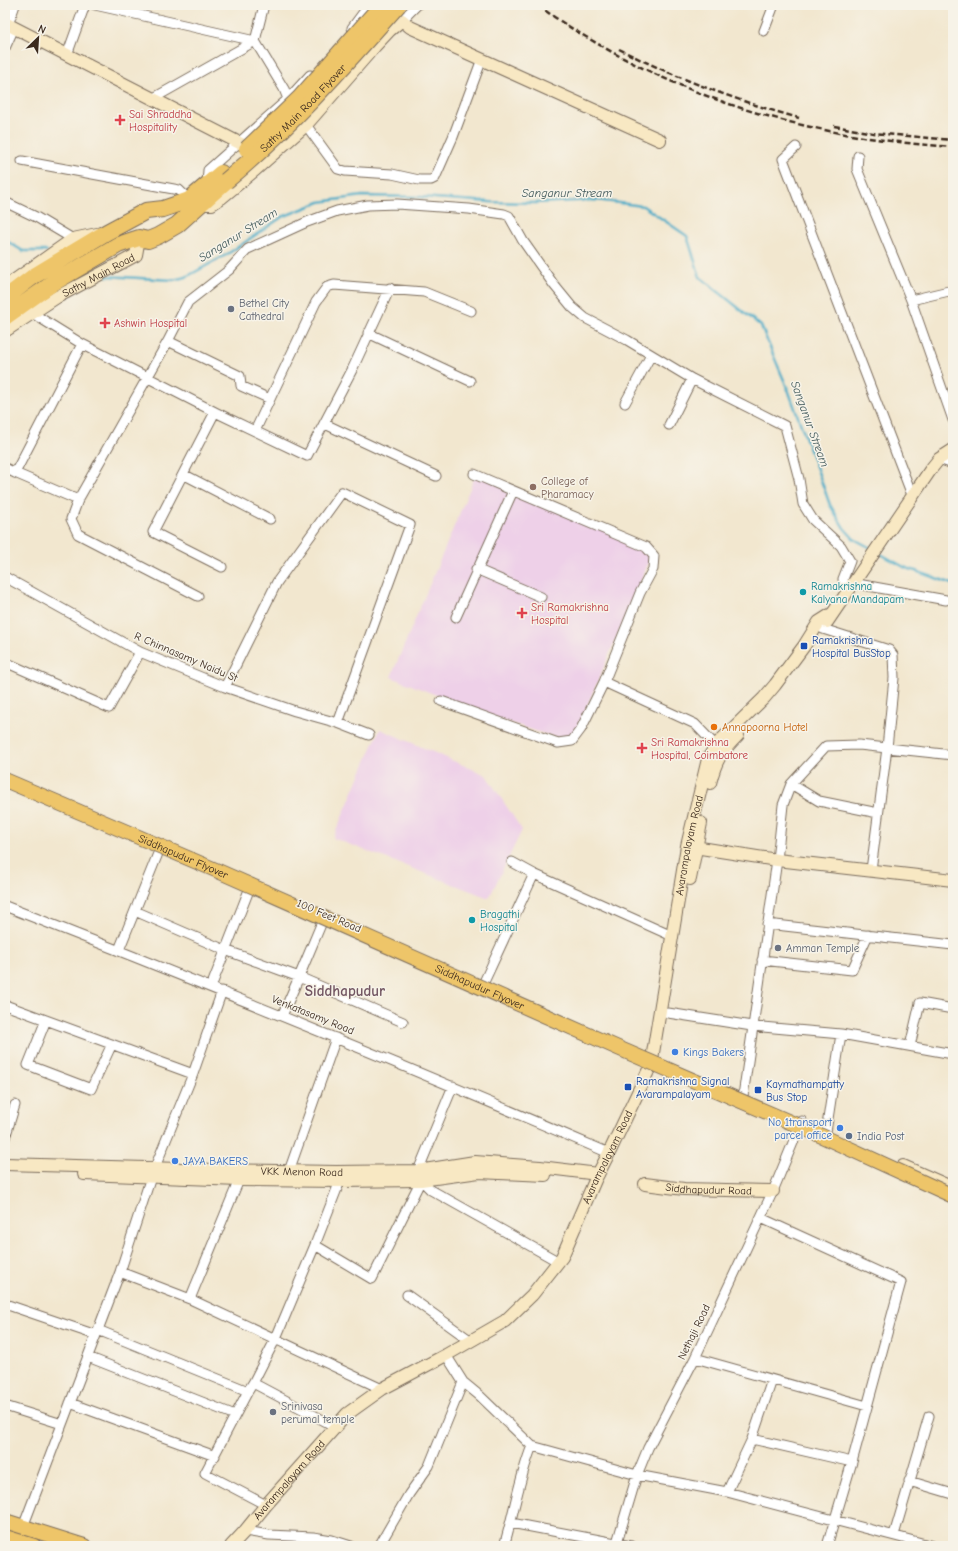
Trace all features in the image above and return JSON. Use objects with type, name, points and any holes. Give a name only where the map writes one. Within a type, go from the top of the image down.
[{"type":"highway","name":"Sathy Main Road Flyover","points":[[207,184],[224,177],[300,98],[382,5]]},
{"type":"highway","name":"Sathy Main Road Flyover","points":[[195,202],[279,134],[311,102],[398,5]]},
{"type":"highway","points":[[5,317],[53,283],[118,245],[158,236],[178,225],[207,184]]},
{"type":"highway","points":[[5,298],[72,244],[106,232],[146,211],[195,202]]},
{"type":"highway","points":[[156,210],[165,219],[166,232]]},
{"type":"highway","points":[[134,218],[137,229],[143,239]]},
{"type":"main road","points":[[195,202],[212,204],[306,125],[375,46],[402,20],[410,27],[660,140]]},
{"type":"main road","points":[[9,25],[268,158]]},
{"type":"main road","points":[[5,287],[37,265],[72,244],[90,235],[106,232]]},
{"type":"main road","name":"Sathy Main Road","points":[[5,331],[56,297],[136,255],[143,239]]},
{"type":"main road","points":[[719,748],[782,689],[808,654],[830,615],[912,495],[939,459],[953,450]]},
{"type":"main road","points":[[654,1061],[668,1013],[687,892],[691,847],[718,758],[719,748],[764,698],[804,646],[819,622],[830,615]]},
{"type":"main road","name":"100 Feet Road","points":[[5,776],[484,982],[654,1061]]},
{"type":"main road","name":"Siddhapudur Flyover","points":[[5,780],[813,1132],[953,1196]]},
{"type":"main road","name":"100 Feet Road","points":[[5,785],[322,922],[654,1061]]},
{"type":"main road","name":"Avarampalayam Road","points":[[231,1546],[347,1414],[382,1388],[446,1355],[505,1321],[532,1295],[559,1262],[597,1176],[654,1061],[672,936],[691,847],[777,860],[953,880]]},
{"type":"main road","points":[[654,1061],[742,1096],[953,1203]]},
{"type":"main road","points":[[654,1061],[800,1126],[826,1132],[953,1188]]},
{"type":"main road","name":"VKK Menon Road","points":[[5,1171],[239,1175],[340,1180],[419,1175],[475,1162],[540,1167],[597,1176]]},
{"type":"main road","name":"VKK Menon Road","points":[[5,1164],[153,1173]]},
{"type":"main road","name":"VKK Menon Road","points":[[239,1175],[289,1171],[419,1175]]},
{"type":"main road","name":"Siddhapudur Road","points":[[645,1184],[684,1189],[773,1191]]},
{"type":"main road","points":[[5,1521],[84,1546]]},
{"type":"main road","points":[[5,1536],[34,1546]]},
{"type":"street","points":[[5,48],[9,25],[15,5]]},
{"type":"street","points":[[67,55],[85,5]]},
{"type":"street","points":[[95,5],[255,41]]},
{"type":"street","points":[[264,5],[255,41],[284,89],[288,99]]},
{"type":"street","points":[[207,184],[208,170],[288,99],[345,38],[369,5]]},
{"type":"street","points":[[402,20],[417,5]]},
{"type":"street","points":[[764,31],[774,5]]},
{"type":"street","points":[[152,99],[255,41]]},
{"type":"street","points":[[306,125],[338,169],[345,171],[392,174],[419,180],[431,180],[435,178],[453,137],[482,59]]},
{"type":"street","points":[[796,147],[783,159],[912,495]]},
{"type":"street","points":[[858,156],[858,169],[911,300],[953,420]]},
{"type":"street","points":[[22,161],[179,190],[195,202]]},
{"type":"street","points":[[5,202],[36,217],[72,244]]},
{"type":"street","points":[[198,596],[78,534],[71,519],[78,500],[168,341],[188,302],[229,270],[248,249],[307,222],[337,211],[368,205],[397,204],[469,209],[509,216],[523,241],[572,307],[585,318],[692,379],[785,426],[799,479],[803,504],[813,520],[841,546],[850,561],[843,579],[851,584],[946,600]]},
{"type":"street","points":[[255,431],[316,302],[327,287],[334,285],[390,288],[424,292],[471,311]]},
{"type":"street","points":[[32,313],[82,344],[147,378],[307,456],[352,370],[390,288]]},
{"type":"street","points":[[911,300],[953,290]]},
{"type":"street","points":[[368,333],[470,381]]},
{"type":"street","points":[[168,341],[240,376],[241,386],[270,399]]},
{"type":"street","points":[[15,473],[82,344]]},
{"type":"street","points":[[625,402],[651,355]]},
{"type":"street","points":[[669,425],[692,379]]},
{"type":"street","points":[[215,412],[153,532],[222,567]]},
{"type":"street","points":[[325,424],[436,476]]},
{"type":"street","points":[[939,459],[953,464]]},
{"type":"street","points":[[5,468],[78,500]]},
{"type":"street","points":[[183,474],[270,519]]},
{"type":"street","points":[[441,701],[558,743],[572,741],[581,729],[604,682],[640,593],[654,569],[654,556],[646,547],[474,474]]},
{"type":"street","points":[[456,617],[476,569],[513,491]]},
{"type":"street","points":[[225,687],[277,582],[342,492],[410,525],[338,723]]},
{"type":"street","points":[[476,569],[541,597]]},
{"type":"street","name":"R Chinnasamy Naidu St","points":[[5,577],[140,652],[225,687],[295,711],[338,723],[369,735]]},
{"type":"street","points":[[823,629],[889,650],[893,655],[894,678],[887,748],[871,870]]},
{"type":"street","points":[[5,662],[109,708],[140,652]]},
{"type":"street","points":[[604,682],[695,724],[719,748]]},
{"type":"street","points":[[742,1096],[777,860],[783,805],[791,784],[826,746],[859,745],[953,755]]},
{"type":"street","points":[[791,784],[819,801],[878,813]]},
{"type":"street","points":[[119,950],[159,851]]},
{"type":"street","points":[[512,862],[534,874],[672,936]]},
{"type":"street","points":[[484,982],[534,874]]},
{"type":"street","points":[[210,987],[249,890]]},
{"type":"street","name":"Venkatasamy Road","points":[[5,906],[222,991],[454,1086],[609,1153]]},
{"type":"street","points":[[135,911],[225,950],[300,977],[403,1022]]},
{"type":"street","points":[[282,1016],[300,977],[322,922]]},
{"type":"street","points":[[767,924],[953,945]]},
{"type":"street","points":[[762,960],[852,970],[868,935]]},
{"type":"street","points":[[23,1527],[120,1272],[153,1173],[193,1074],[222,991]]},
{"type":"street","points":[[910,1046],[920,1003],[953,1009]]},
{"type":"street","points":[[5,1005],[193,1074]]},
{"type":"street","points":[[668,1013],[752,1026],[841,1034],[953,1054]]},
{"type":"street","points":[[46,1020],[28,1065],[91,1089],[112,1044]]},
{"type":"street","points":[[826,1132],[841,1034]]},
{"type":"street","points":[[289,1171],[336,1038]]},
{"type":"street","points":[[315,1245],[372,1279],[419,1175],[454,1086]]},
{"type":"street","points":[[5,1138],[15,1105]]},
{"type":"street","name":"Nethaji Road","points":[[617,1544],[637,1475],[648,1448],[695,1358],[761,1218],[800,1126]]},
{"type":"street","points":[[190,1299],[239,1175]]},
{"type":"street","points":[[419,1175],[431,1190],[559,1262]]},
{"type":"street","points":[[266,1505],[205,1473],[276,1338],[315,1245],[340,1180]]},
{"type":"street","points":[[761,1218],[901,1282],[868,1406],[827,1546]]},
{"type":"street","points":[[120,1272],[190,1299],[382,1388]]},
{"type":"street","points":[[407,1294],[471,1341]]},
{"type":"street","points":[[5,1304],[97,1332],[248,1392]]},
{"type":"street","points":[[446,1355],[463,1382],[480,1396],[532,1446],[637,1475],[727,1492],[835,1519],[933,1546]]},
{"type":"street","points":[[88,1357],[235,1415]]},
{"type":"street","points":[[695,1358],[868,1406]]},
{"type":"street","points":[[727,1492],[752,1439],[772,1380]]},
{"type":"street","points":[[379,1546],[409,1494],[429,1466],[463,1382]]},
{"type":"street","points":[[253,1383],[336,1427]]},
{"type":"street","points":[[70,1403],[215,1456]]},
{"type":"street","points":[[5,1406],[62,1424]]},
{"type":"street","points":[[894,1535],[929,1416]]},
{"type":"street","points":[[752,1439],[852,1462]]},
{"type":"street","points":[[504,1546],[527,1457],[532,1446]]},
{"type":"street","points":[[909,1481],[953,1494]]},
{"type":"street","points":[[511,1523],[631,1546]]},
{"type":"street","points":[[245,1531],[269,1535],[313,1537],[332,1540],[351,1546]]},
{"type":"shaded area","name":"Sri Ramakrishna Hospital","points":[[476,474],[654,550],[575,734],[557,738],[489,716],[391,677]]},
{"type":"shaded area","points":[[380,729],[486,775],[522,830],[489,898],[333,838]]},
{"type":"waterway","name":"Sanganur Stream","points":[[106,276],[173,280],[186,277],[226,255],[282,217],[320,202],[362,196],[421,197],[490,202],[535,203],[596,200],[643,206],[687,236],[700,277],[761,326],[789,392],[830,505],[844,528],[854,539],[873,549]]},
{"type":"waterway","name":"Sanganur Stream","points":[[5,240],[23,251],[47,251]]},
{"type":"waterway","name":"Sanganur Stream","points":[[879,553],[904,567],[953,584]]},
{"type":"railway","points":[[538,5],[583,35],[652,73],[693,91],[735,106],[777,119],[820,129],[863,137],[953,147]]},
{"type":"railway","points":[[619,49],[662,70],[707,88],[799,118]]},
{"type":"railway","points":[[834,126],[873,133],[953,140]]},
{"type":"place","name":"Sai Shraddha Hospitality","points":[[120,120]]},
{"type":"place","name":"Bethel City Cathedral","points":[[231,309]]},
{"type":"place","name":"Ashwin Hospital","points":[[105,323]]},
{"type":"place","name":"College of Pharamacy","points":[[533,487]]},
{"type":"place","name":"Ramakrishna Kalyana Mandapam","points":[[803,592]]},
{"type":"place","name":"Sri Ramakrishna Hospital","points":[[522,613]]},
{"type":"place","name":"Ramakrishna Hospital BusStop","points":[[804,646]]},
{"type":"place","name":"Annapoorna Hotel","points":[[714,727]]},
{"type":"place","name":"Sri Ramakrishna Hospital, Coimbatore","points":[[642,748]]},
{"type":"place","name":"Bragathi Hospital","points":[[472,920]]},
{"type":"place","name":"Amman Temple","points":[[778,948]]},
{"type":"place","name":"Kings Bakers","points":[[675,1052]]},
{"type":"place","name":"Ramakrishna Signal Avarampalayam","points":[[628,1087]]},
{"type":"place","name":"Kaymathampatty Bus Stop","points":[[758,1090]]},
{"type":"place","name":"No 1transport parcel office","points":[[840,1128]]},
{"type":"place","name":"India Post","points":[[849,1136]]},
{"type":"place","name":"JAYA BAKERS","points":[[175,1161]]},
{"type":"place","name":"Srinivasa perumal temple","points":[[273,1412]]},
{"type":"district","name":"Siddhapudur","points":[[345,991]]}]
